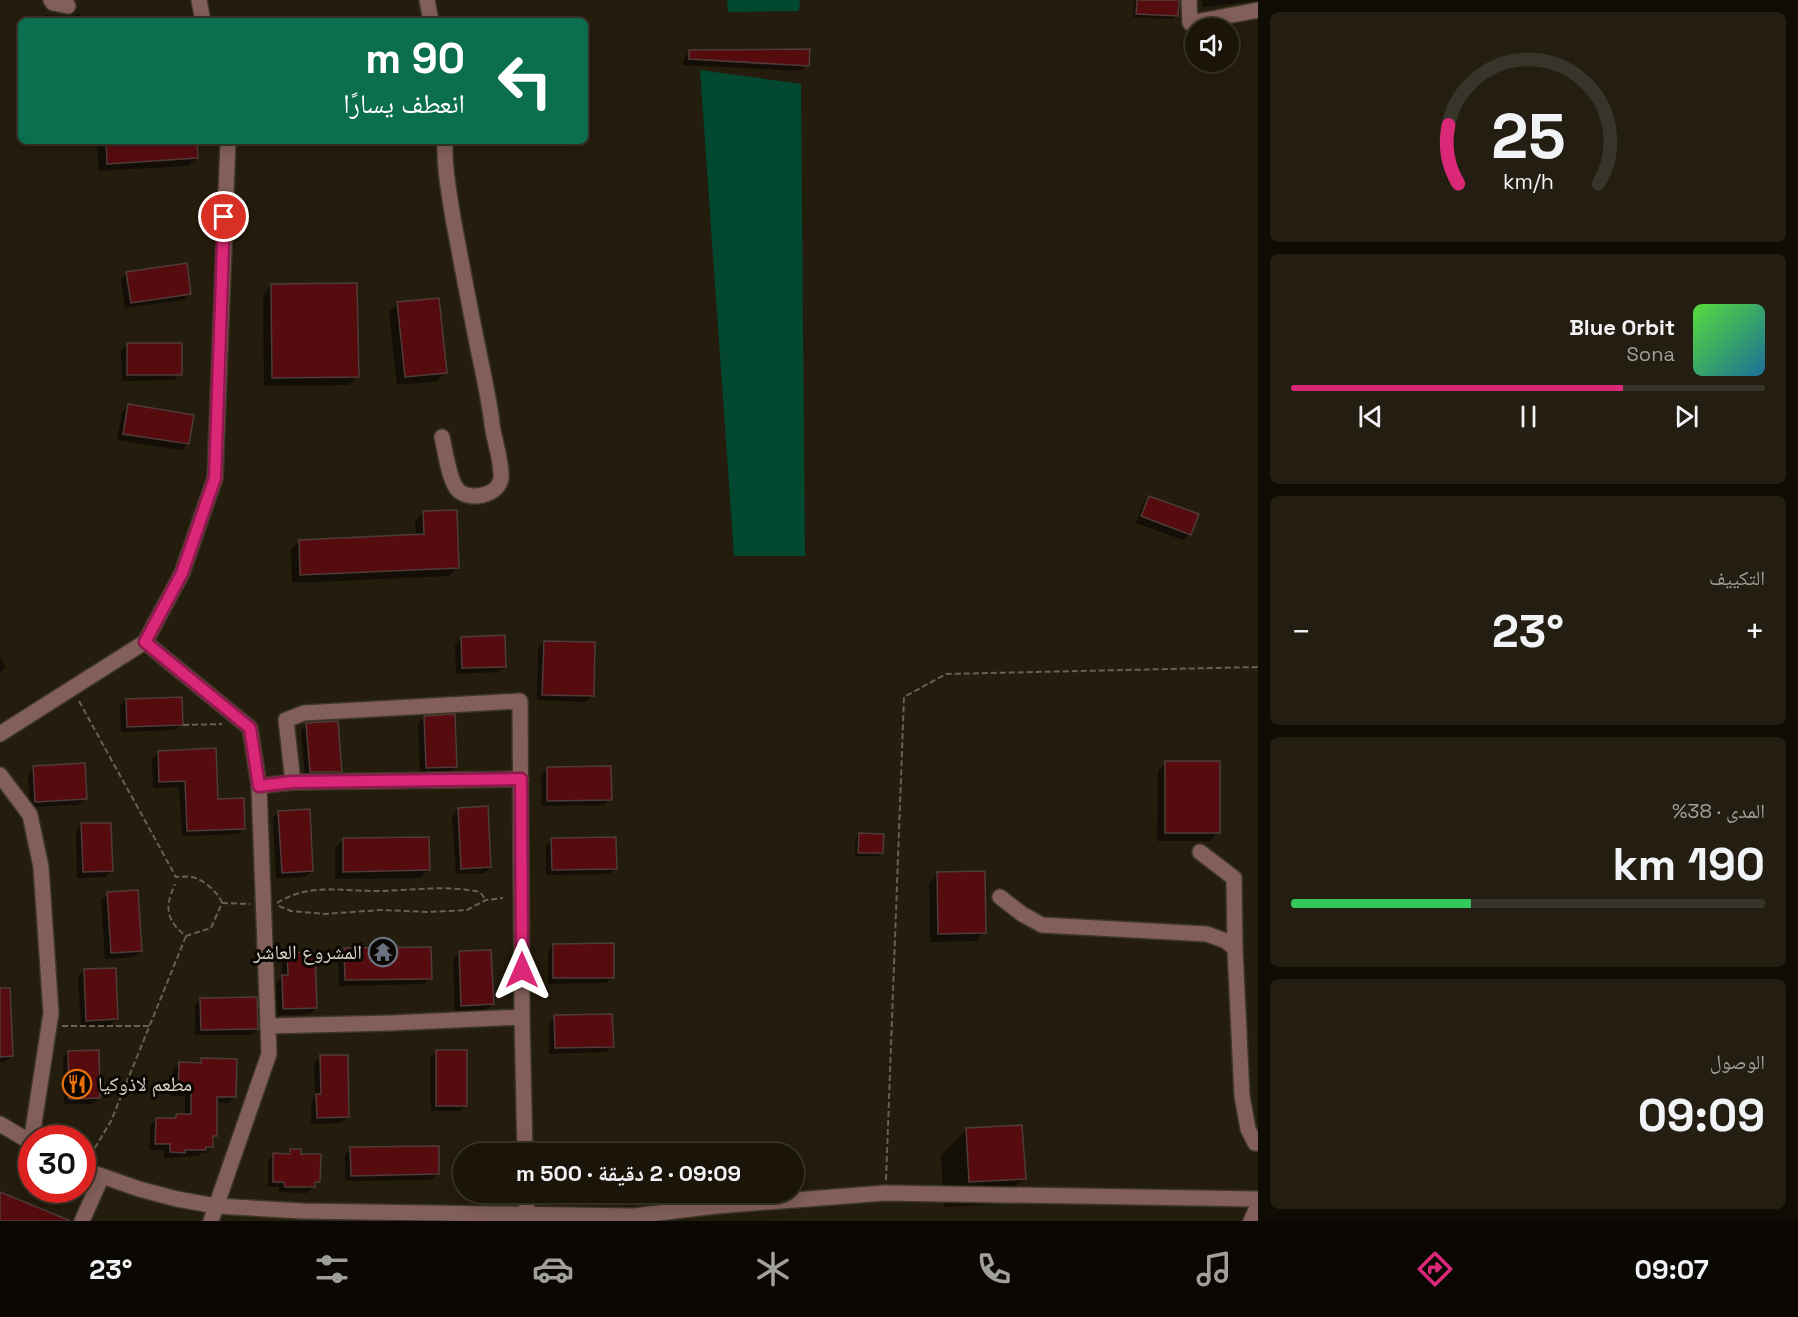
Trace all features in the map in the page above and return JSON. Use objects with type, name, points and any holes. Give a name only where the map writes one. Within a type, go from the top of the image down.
[{"type":"street","points":[[51,0],[53,3],[68,6]]},
{"type":"street","points":[[199,0],[202,18]]},
{"type":"street","points":[[427,0],[430,18]]},
{"type":"street","points":[[1189,0],[1191,23],[1258,10]]},
{"type":"street","points":[[0,734],[145,642],[182,573],[215,478],[228,144]]},
{"type":"street","points":[[442,437],[458,491],[465,495],[475,495],[495,490],[499,485],[500,467],[491,410],[460,261],[447,180],[445,144]]},
{"type":"street","points":[[145,642],[250,728],[259,786],[269,1054],[211,1221]]},
{"type":"street","points":[[292,782],[286,720],[304,713],[520,701],[525,1143]]},
{"type":"street","points":[[0,774],[30,815],[41,867],[51,1013],[34,1125]]},
{"type":"street","points":[[259,786],[292,782],[521,779]]},
{"type":"street","points":[[1200,852],[1234,878],[1242,1096],[1248,1129],[1255,1143],[1258,1143]]},
{"type":"street","points":[[1000,897],[1022,914],[1042,924],[1207,934],[1226,940],[1235,949]]},
{"type":"street","points":[[268,1026],[522,1017]]},
{"type":"street","points":[[0,1124],[18,1135]]},
{"type":"street","points":[[96,1174],[139,1189],[216,1206],[392,1216],[527,1213],[645,1215],[716,1206],[885,1193],[1258,1199]]},
{"type":"street","points":[[82,1221],[102,1176]]},
{"type":"street","points":[[527,1203],[527,1213]]},
{"type":"street","points":[[1251,1221],[1258,1205]]},
{"type":"path","points":[[885,1193],[904,697],[946,674],[1258,667]]},
{"type":"path","points":[[72,688],[176,877],[193,877],[220,897],[222,903],[211,928],[186,936]]},
{"type":"path","points":[[183,725],[245,724]]},
{"type":"path","points":[[175,884],[168,900],[169,915],[176,928],[186,936]]},
{"type":"path","points":[[486,900],[480,892],[462,888],[383,891],[328,889],[302,892],[285,897],[275,904],[291,911],[325,914],[380,910],[428,912],[467,910],[486,900],[503,897]]},
{"type":"path","points":[[96,1147],[111,1121],[186,936]]},
{"type":"path","points":[[54,1026],[150,1026]]},
{"type":"green space","points":[[727,0],[800,0],[799,11],[728,12]]},
{"type":"green space","points":[[700,70],[801,84],[805,556],[734,556]]},
{"type":"building","points":[[1137,0],[1179,0],[1178,16],[1136,14]]},
{"type":"building","points":[[810,49],[809,66],[689,59],[689,50]]},
{"type":"building","points":[[106,144],[197,144],[198,158],[107,164]]},
{"type":"building","points":[[187,263],[191,294],[131,303],[126,272]]},
{"type":"building","points":[[357,283],[359,377],[272,378],[271,284]]},
{"type":"building","points":[[439,298],[447,373],[405,377],[397,302]]},
{"type":"building","points":[[127,343],[182,343],[182,375],[127,375]]},
{"type":"building","points":[[128,404],[194,415],[189,444],[123,434]]},
{"type":"building","points":[[1149,496],[1199,514],[1191,535],[1141,516]]},
{"type":"building","points":[[457,510],[459,568],[300,575],[299,540],[424,534],[423,511]]},
{"type":"building","points":[[505,635],[506,667],[462,668],[461,637]]},
{"type":"building","points":[[544,641],[595,642],[594,696],[542,695]]},
{"type":"building","points":[[182,697],[183,725],[127,727],[126,699]]},
{"type":"building","points":[[455,714],[457,767],[426,768],[424,716]]},
{"type":"building","points":[[338,721],[342,772],[310,772],[306,723]]},
{"type":"building","points":[[216,748],[218,799],[244,798],[245,829],[187,831],[185,781],[159,782],[158,751]]},
{"type":"building","points":[[1165,761],[1220,761],[1220,833],[1165,833]]},
{"type":"building","points":[[85,763],[87,799],[35,802],[33,766]]},
{"type":"building","points":[[611,766],[612,800],[547,801],[547,767]]},
{"type":"building","points":[[488,806],[491,867],[461,869],[458,808]]},
{"type":"building","points":[[310,809],[313,871],[282,873],[278,811]]},
{"type":"building","points":[[81,823],[111,823],[113,871],[83,872]]},
{"type":"building","points":[[859,833],[884,834],[883,853],[858,853]]},
{"type":"building","points":[[429,837],[430,870],[343,872],[343,838]]},
{"type":"building","points":[[616,837],[617,869],[552,870],[551,838]]},
{"type":"building","points":[[985,871],[986,933],[938,934],[937,872]]},
{"type":"building","points":[[138,890],[142,951],[111,953],[107,892]]},
{"type":"building","points":[[614,943],[614,978],[553,978],[553,944]]},
{"type":"building","points":[[431,947],[432,979],[345,980],[344,948]]},
{"type":"building","points":[[491,950],[494,1004],[461,1006],[459,951]]},
{"type":"building","points":[[315,952],[317,1008],[283,1009],[282,975],[288,975],[287,953]]},
{"type":"building","points":[[116,968],[118,1019],[86,1021],[84,969]]},
{"type":"building","points":[[0,988],[10,988],[13,1056],[0,1057]]},
{"type":"building","points":[[257,997],[258,1029],[201,1030],[200,998]]},
{"type":"building","points":[[612,1014],[614,1047],[555,1048],[554,1015]]},
{"type":"building","points":[[99,1050],[100,1098],[69,1099],[68,1051]]},
{"type":"building","points":[[436,1050],[467,1050],[467,1106],[436,1106]]},
{"type":"building","points":[[320,1055],[348,1055],[349,1117],[317,1118],[316,1094],[321,1094]]},
{"type":"building","points":[[201,1058],[237,1059],[236,1097],[217,1097],[217,1136],[213,1136],[213,1147],[206,1147],[206,1150],[185,1150],[185,1153],[170,1152],[170,1144],[155,1144],[156,1118],[176,1118],[176,1114],[191,1114],[191,1091],[178,1091],[179,1062],[201,1063]]},
{"type":"building","points":[[1022,1125],[1026,1179],[969,1182],[966,1128]]},
{"type":"building","points":[[439,1146],[439,1174],[351,1176],[350,1147]]},
{"type":"building","points":[[290,1149],[301,1149],[301,1154],[321,1154],[320,1182],[315,1182],[315,1187],[285,1187],[284,1182],[273,1182],[273,1153],[290,1154]]},
{"type":"building","points":[[0,1192],[18,1199],[18,1203],[27,1203],[71,1221],[0,1221]]},
{"type":"place","name":"المشروع العاشر","points":[[383,952]]},
{"type":"place","name":"مطعم لاذوكيا","points":[[77,1084]]},
{"type":"route","points":[[224,217],[215,478],[182,573],[145,642],[250,728],[259,786],[292,782],[521,779],[522,970]]}]
